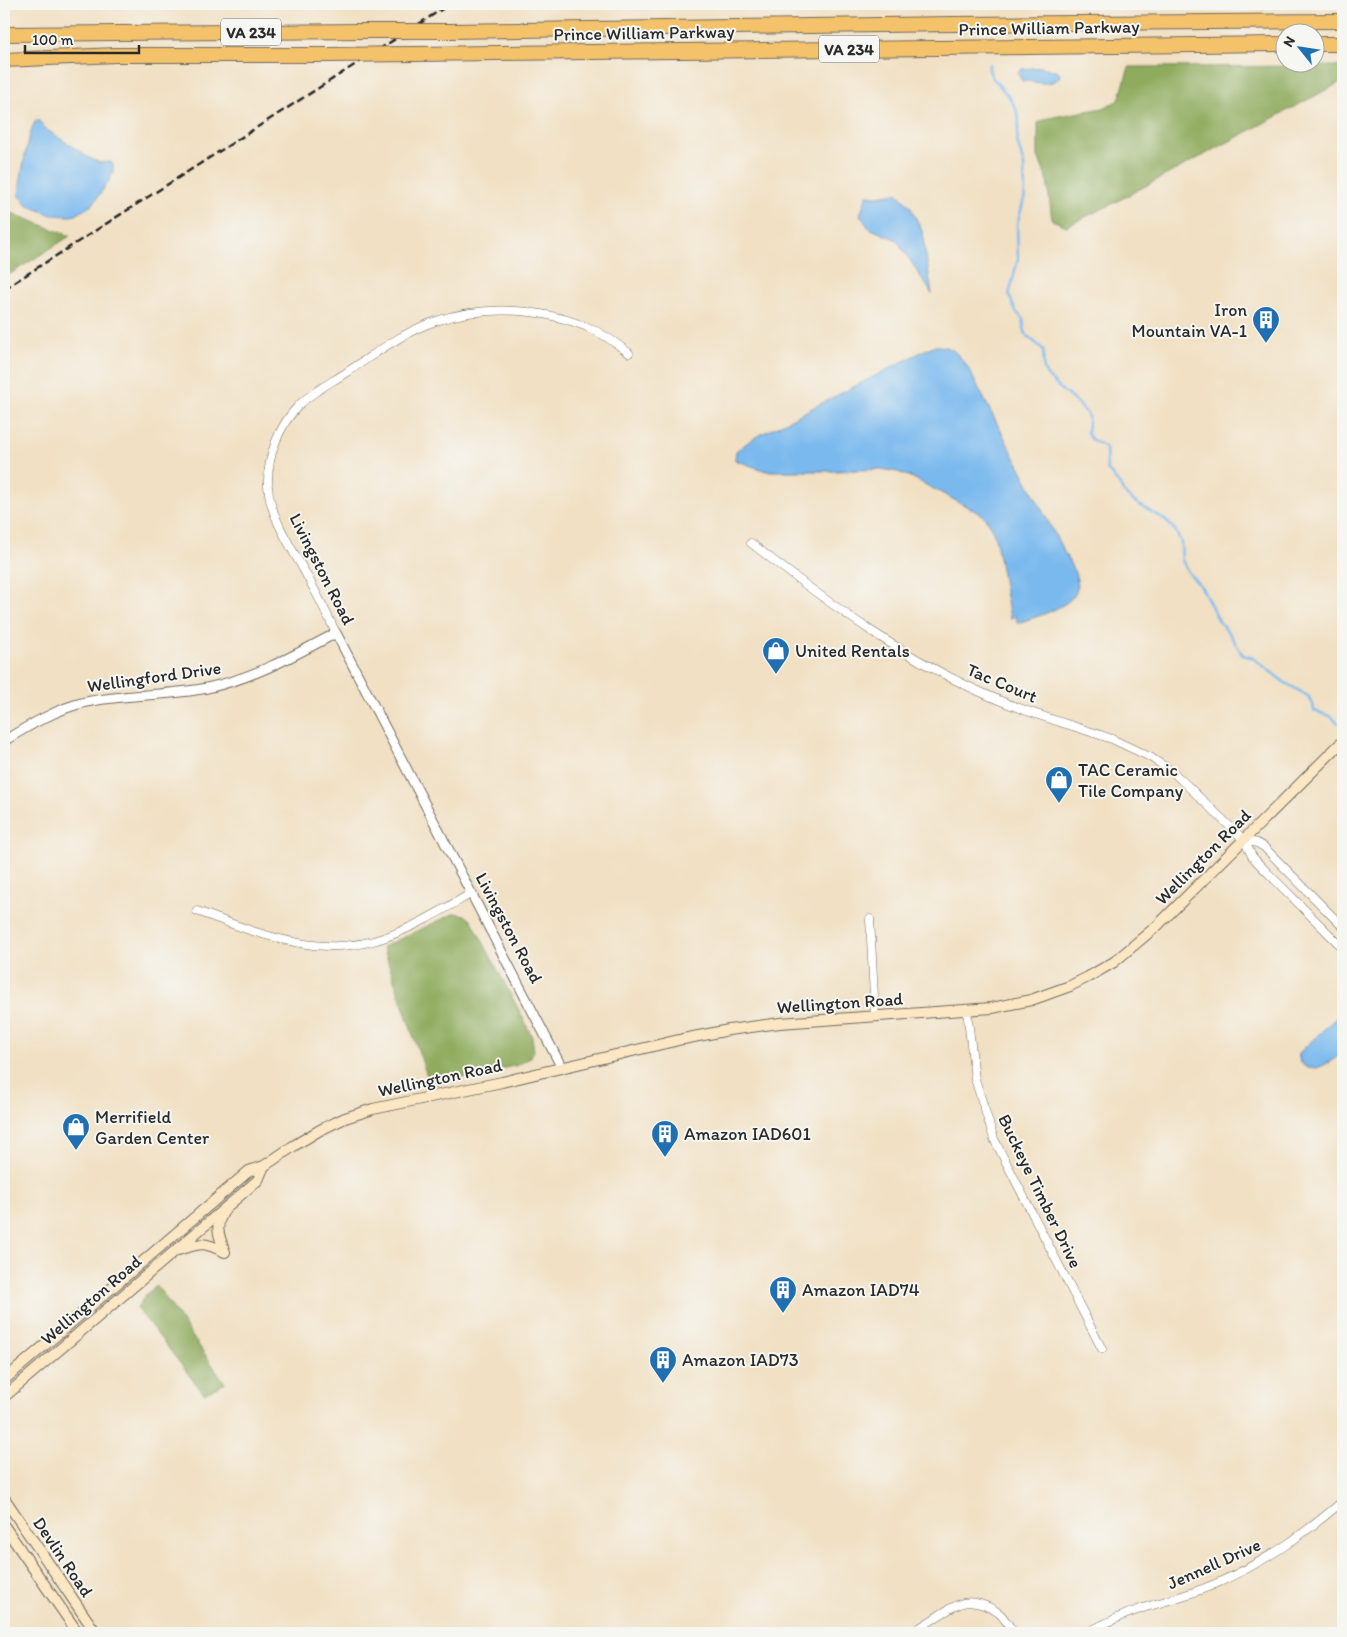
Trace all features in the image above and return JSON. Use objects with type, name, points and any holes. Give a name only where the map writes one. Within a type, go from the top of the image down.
[{"type":"highway","name":"Prince William Parkway","points":[[4,34],[1343,21]]},
{"type":"highway","name":"Prince William Parkway","points":[[4,60],[125,55],[330,55],[1274,44]]},
{"type":"highway","points":[[1324,44],[1343,44]]},
{"type":"highway","points":[[4,70],[67,58]]},
{"type":"main road","name":"Wellington Road","points":[[4,1380],[249,1171],[264,1166],[306,1137],[333,1123],[358,1114],[729,1030],[780,1023],[967,1010],[1014,1004],[1040,998],[1070,986],[1104,968],[1138,943],[1343,741]]},
{"type":"main road","name":"Wellington Road","points":[[4,1398],[258,1180],[264,1166]]},
{"type":"main road","points":[[172,1252],[201,1243],[208,1244],[225,1252],[217,1228],[219,1218],[228,1205]]},
{"type":"main road","name":"Devlin Road","points":[[4,1498],[96,1633]]},
{"type":"main road","name":"Devlin Road","points":[[4,1526],[78,1633]]},
{"type":"street","name":"Livingston Road","points":[[562,1068],[282,531],[272,507],[268,487],[270,459],[281,430],[292,413],[301,404],[316,392],[406,334],[435,322],[474,312],[512,310],[566,320],[595,331],[629,353]]},
{"type":"street","name":"Tac Court","points":[[751,543],[862,626],[931,667],[1001,701],[1112,739],[1150,757],[1187,784],[1244,840]]},
{"type":"street","name":"Wellingford Drive","points":[[4,741],[37,721],[84,702],[177,693],[207,688],[247,677],[296,655],[336,633]]},
{"type":"street","points":[[1244,840],[1264,847],[1343,927]]},
{"type":"street","points":[[1244,840],[1258,863],[1343,948]]},
{"type":"street","points":[[197,911],[277,939],[325,947],[346,946],[385,938],[472,893]]},
{"type":"street","points":[[870,919],[875,1016]]},
{"type":"street","name":"Buckeye Timber Drive","points":[[967,1010],[975,1079],[994,1139],[1102,1349]]},
{"type":"street","name":"Jennell Drive","points":[[1086,1633],[1102,1630],[1146,1607],[1182,1597],[1241,1572],[1268,1558],[1315,1525],[1343,1501]]},
{"type":"street","points":[[909,1633],[962,1603],[977,1603],[988,1607],[1000,1614],[1014,1633]]},
{"type":"green space","points":[[1274,66],[1274,72],[1324,72],[1324,66],[1343,66],[1343,81],[1067,226],[1052,220],[1047,180],[1038,156],[1038,123],[1048,118],[1103,108],[1119,100],[1129,67]]},
{"type":"green space","points":[[4,210],[70,236],[4,278]]},
{"type":"green space","points":[[455,913],[465,915],[472,921],[532,1037],[534,1051],[530,1058],[518,1065],[430,1085],[383,947]]},
{"type":"green space","points":[[157,1286],[225,1383],[204,1394],[137,1308],[146,1294]]},
{"type":"water","points":[[1042,67],[1058,72],[1060,76],[1053,82],[1040,83],[1022,81],[1018,73],[1022,69]]},
{"type":"water","points":[[36,120],[47,130],[87,157],[100,163],[111,162],[113,165],[113,173],[92,205],[76,215],[52,215],[28,206],[19,195],[27,145]]},
{"type":"water","points":[[897,193],[910,206],[922,231],[932,294],[897,240],[869,228],[860,215],[867,195],[878,196]]},
{"type":"water","points":[[933,346],[953,350],[967,366],[1075,573],[1078,585],[1074,595],[1052,611],[1017,623],[1016,616],[1010,618],[996,541],[991,526],[983,515],[913,478],[898,472],[882,469],[766,471],[735,460],[736,451],[754,438]]},
{"type":"water","points":[[1341,1013],[1343,1014],[1343,1053],[1320,1067],[1306,1067],[1300,1061],[1299,1053]]},
{"type":"waterway","points":[[971,4],[973,8]]},
{"type":"waterway","points":[[989,64],[992,77],[1009,97],[1016,109],[1019,121],[1017,141],[1024,165],[1025,192],[1017,224],[1018,259],[1009,295],[1016,312],[1023,318],[1027,336],[1043,349],[1043,367],[1045,372],[1086,413],[1088,417],[1087,433],[1091,439],[1106,448],[1107,469],[1124,493],[1136,503],[1165,520],[1175,530],[1181,542],[1182,560],[1188,572],[1202,588],[1220,623],[1243,655],[1253,658],[1284,682],[1308,696],[1313,704],[1314,711],[1330,716],[1338,723]]},
{"type":"waterway","points":[[319,1633],[327,1628]]},
{"type":"railway","points":[[4,289],[450,4]]},
{"type":"place","name":"Iron Mountain VA-1","points":[[1266,344]]},
{"type":"place","name":"United Rentals","points":[[776,675]]},
{"type":"place","name":"TAC Ceramic Tile Company","points":[[1059,804]]},
{"type":"place","name":"Merrifield Garden Center","points":[[76,1151]]},
{"type":"place","name":"Amazon IAD601","points":[[665,1158]]},
{"type":"place","name":"Amazon IAD74","points":[[783,1314]]},
{"type":"place","name":"Amazon IAD73","points":[[663,1384]]}]
